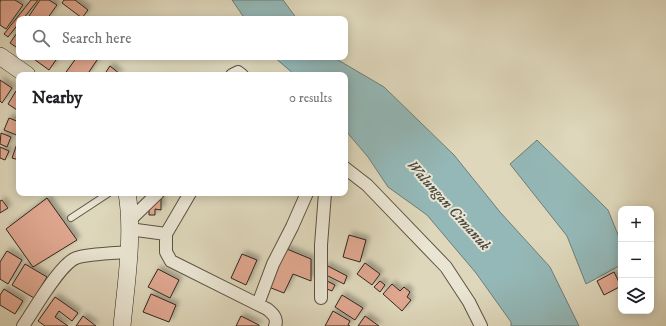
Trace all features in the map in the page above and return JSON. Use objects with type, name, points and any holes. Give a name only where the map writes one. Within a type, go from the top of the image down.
[{"type":"street","points":[[0,56],[23,72]]},
{"type":"street","points":[[348,170],[367,185],[446,267],[469,302],[481,326]]},
{"type":"street","points":[[122,326],[128,252],[129,224],[127,196]]},
{"type":"street","points":[[129,224],[155,196]]},
{"type":"street","points":[[188,196],[166,234],[166,252],[171,261],[267,309],[276,318],[276,326]]},
{"type":"street","points":[[258,304],[273,264],[306,196]]},
{"type":"street","points":[[321,298],[321,245],[325,196]]},
{"type":"street","points":[[129,224],[166,234]]},
{"type":"street","points":[[23,326],[55,278],[69,261],[78,257],[128,252]]},
{"type":"lane","points":[[71,218],[104,196]]},
{"type":"water","points":[[232,0],[283,0],[295,16],[243,16]]},
{"type":"water","name":"Walungan Cimanuk","points":[[278,60],[338,60],[384,87],[454,155],[500,212],[550,267],[579,326],[511,326],[511,322],[476,273],[427,215],[388,187],[368,157],[348,134],[348,72],[292,72]]},
{"type":"water","points":[[537,140],[608,210],[618,235],[618,267],[586,284],[567,236],[510,164]]},
{"type":"building","points":[[1,0],[15,0],[23,5],[6,29],[0,25]]},
{"type":"building","points":[[31,0],[38,0],[25,16],[18,16]]},
{"type":"building","points":[[40,0],[49,0],[57,5],[49,16],[29,16]]},
{"type":"building","points":[[64,0],[75,0],[88,10],[84,16],[79,16],[62,3]]},
{"type":"building","points":[[16,19],[16,27],[8,37],[4,34]]},
{"type":"building","points":[[16,34],[16,47],[10,43]]},
{"type":"building","points":[[35,60],[56,60],[49,70]]},
{"type":"building","points":[[75,60],[97,60],[89,72],[66,72]]},
{"type":"building","points":[[110,66],[118,72],[106,72]]},
{"type":"building","points":[[0,80],[12,88],[2,103],[0,101]]},
{"type":"building","points":[[16,91],[16,109],[8,104]]},
{"type":"building","points":[[9,118],[16,121],[16,135],[4,130]]},
{"type":"building","points":[[1,133],[11,137],[7,147],[0,144]]},
{"type":"building","points":[[0,147],[9,151],[5,160],[0,158]]},
{"type":"building","points":[[16,147],[16,159],[12,158]]},
{"type":"building","points":[[47,198],[77,240],[33,267],[6,229]]},
{"type":"building","points":[[156,199],[161,199],[161,210],[155,209],[155,215],[149,215],[149,209]]},
{"type":"building","points":[[2,200],[8,208],[0,213],[0,201]]},
{"type":"building","points":[[349,235],[366,240],[360,262],[343,257]]},
{"type":"building","points":[[282,247],[311,259],[311,281],[293,274],[284,293],[266,286]]},
{"type":"building","points":[[7,251],[22,260],[8,284],[0,279],[0,262]]},
{"type":"building","points":[[242,254],[257,260],[246,285],[231,278]]},
{"type":"building","points":[[365,263],[380,274],[372,285],[357,274]]},
{"type":"building","points":[[25,264],[47,277],[34,298],[12,285]]},
{"type":"building","points":[[326,265],[347,276],[344,284],[322,273]]},
{"type":"building","points":[[158,269],[179,280],[170,298],[148,287]]},
{"type":"building","points":[[614,272],[618,280],[618,288],[604,295],[597,281]]},
{"type":"building","points":[[325,280],[335,285],[332,291],[322,287]]},
{"type":"building","points":[[380,281],[385,285],[380,292],[374,287]]},
{"type":"building","points":[[392,284],[400,291],[404,287],[410,292],[407,297],[411,300],[402,311],[383,294]]},
{"type":"building","points":[[4,289],[23,301],[15,314],[0,305],[0,295]]},
{"type":"building","points":[[151,294],[176,305],[169,322],[143,312]]},
{"type":"building","points":[[342,295],[363,308],[355,320],[335,307]]},
{"type":"building","points":[[55,297],[78,313],[72,321],[59,311],[55,317],[68,326],[45,326],[38,321]]},
{"type":"building","points":[[333,311],[350,321],[348,325],[350,326],[325,326]]},
{"type":"building","points":[[83,316],[96,326],[76,326]]},
{"type":"building","points":[[241,316],[259,325],[259,326],[236,326]]},
{"type":"building","points":[[365,316],[379,326],[358,326]]}]
